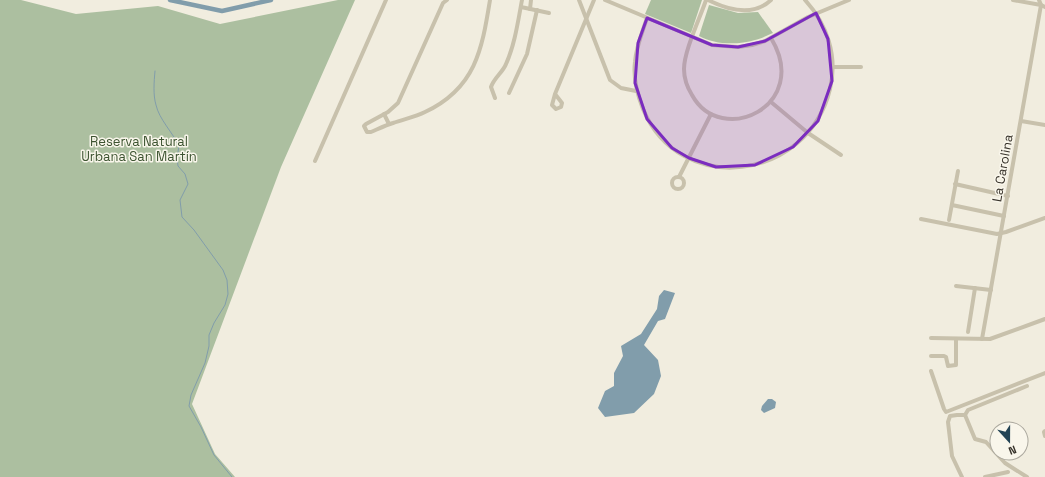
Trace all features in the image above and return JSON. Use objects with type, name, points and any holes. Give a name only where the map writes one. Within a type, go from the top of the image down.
[{"type":"street","points":[[315,161],[386,0]]},
{"type":"street","points":[[447,0],[443,3],[398,103],[384,114],[366,124],[364,129],[367,132],[371,132],[389,124],[415,116],[434,107],[449,96],[464,81],[475,64],[482,47],[490,0]]},
{"type":"street","points":[[495,98],[490,87],[504,68],[512,51],[522,0]]},
{"type":"street","points":[[530,9],[532,0]]},
{"type":"street","points":[[579,0],[610,80],[617,86],[636,91]]},
{"type":"street","points":[[555,94],[594,0]]},
{"type":"street","points":[[605,0],[712,45],[738,47],[759,43],[771,38],[801,21],[848,0]]},
{"type":"street","points":[[771,0],[757,8],[742,10],[729,8],[707,0],[685,59],[684,77],[693,98],[698,104],[712,114],[728,118],[745,118],[762,110],[771,102],[778,88],[782,72],[779,53],[771,38]]},
{"type":"street","points":[[647,18],[635,56],[634,76],[636,91],[644,112],[652,126],[667,144],[689,158],[716,167],[735,168],[765,162],[783,154],[793,147],[818,121],[826,104],[832,82],[833,67],[828,39],[816,14],[805,0]]},
{"type":"street","points":[[1012,0],[1043,6]]},
{"type":"street","points":[[1039,0],[1043,6]]},
{"type":"street","name":"La Carolina","points":[[982,340],[1043,6]]},
{"type":"street","points":[[521,7],[549,13]]},
{"type":"street","points":[[509,93],[527,54],[537,10]]},
{"type":"street","points":[[833,67],[861,67]]},
{"type":"street","points":[[771,102],[808,133],[841,154]]},
{"type":"street","points":[[384,114],[389,124]]},
{"type":"street","points":[[679,177],[712,114]]},
{"type":"street","points":[[1021,121],[1045,125]]},
{"type":"street","points":[[949,220],[958,171]]},
{"type":"street","points":[[955,184],[1008,196]]},
{"type":"street","points":[[952,205],[1004,216]]},
{"type":"street","points":[[921,219],[1002,234],[1045,218]]},
{"type":"street","points":[[956,286],[991,290]]},
{"type":"street","points":[[968,332],[975,288]]},
{"type":"street","points":[[932,338],[982,340],[995,338],[1045,319]]},
{"type":"street","points":[[931,356],[944,356],[946,357],[948,366],[956,365],[956,339]]},
{"type":"street","points":[[931,371],[946,412],[1045,373]]},
{"type":"street","points":[[965,415],[968,410],[1027,386]]},
{"type":"street","points":[[962,477],[952,456],[948,422],[949,418],[952,416],[965,415]]},
{"type":"street","points":[[965,415],[976,439],[986,442],[1005,463],[1027,477]]},
{"type":"street","points":[[1045,431],[1045,436]]},
{"type":"street","points":[[985,477],[1008,472]]},
{"type":"highlighted area","points":[[816,13],[828,39],[832,81],[818,121],[793,147],[755,165],[716,167],[689,158],[672,148],[647,119],[635,83],[638,43],[647,18],[712,45],[738,47],[765,41]]},
{"type":"green space","name":"Reserva Natural Urbana San Martín","points":[[0,0],[21,0],[76,14],[158,6],[220,24],[338,0],[355,0],[281,167],[192,404],[215,454],[235,477],[0,477]]},
{"type":"green space","points":[[651,0],[702,0],[691,33],[645,14]]},
{"type":"green space","points":[[709,5],[738,13],[758,12],[773,33],[762,38],[741,43],[719,43],[705,39],[699,36]]},
{"type":"water","points":[[664,290],[675,293],[665,319],[658,321],[644,345],[658,360],[661,376],[654,394],[634,413],[605,417],[598,408],[605,391],[614,386],[614,373],[623,356],[621,346],[641,334],[657,309],[659,296]]},
{"type":"water","points":[[768,399],[772,399],[776,402],[775,408],[764,413],[761,410],[762,406]]},
{"type":"waterway","points":[[170,0],[222,11],[271,0]]},
{"type":"waterway","points":[[155,71],[154,93],[156,105],[160,115],[179,146],[177,158],[178,166],[185,174],[188,184],[180,200],[182,217],[194,230],[223,270],[227,280],[228,294],[225,305],[214,323],[209,335],[209,346],[205,363],[191,395],[189,406],[214,455],[232,477]]}]
